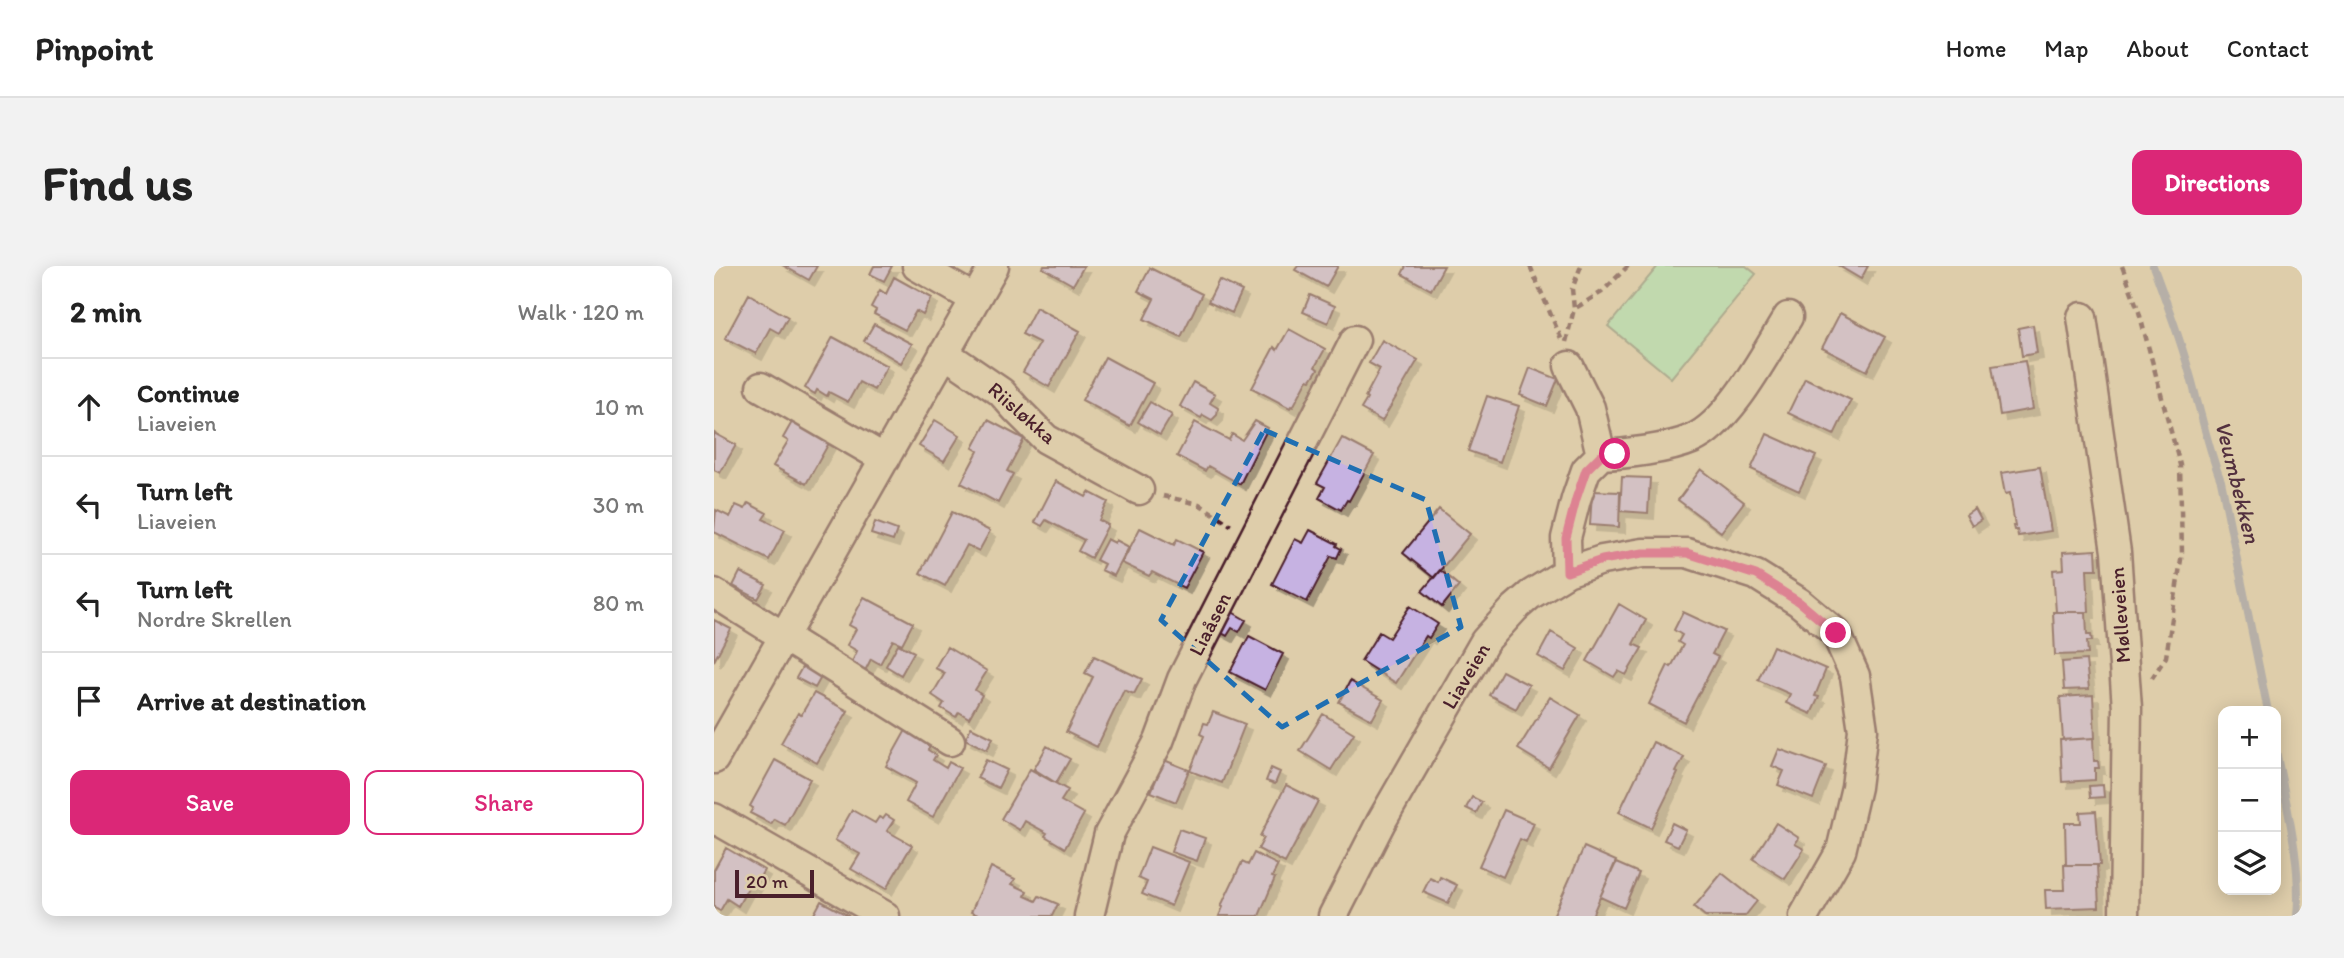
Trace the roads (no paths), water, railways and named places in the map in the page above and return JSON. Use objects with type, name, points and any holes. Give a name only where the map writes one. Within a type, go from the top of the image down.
[{"type":"street","points":[[916,266],[975,299]]},
{"type":"street","points":[[714,759],[994,266]]},
{"type":"street","points":[[1567,572],[1566,538],[1586,470],[1601,455],[1632,453],[1693,439],[1729,410],[1788,317]]},
{"type":"street","name":"Mølleveien","points":[[2082,317],[2116,552],[2127,708],[2124,916]]},
{"type":"street","name":"Liaåsen","points":[[1090,916],[1109,834],[1159,741],[1182,679],[1354,340]]},
{"type":"street","name":"Riisløkka","points":[[944,353],[1001,392],[1046,439],[1139,490]]},
{"type":"street","points":[[1567,356],[1590,408],[1601,455]]},
{"type":"street","points":[[761,387],[885,459]]},
{"type":"street","name":"Liaveien","points":[[1333,916],[1381,822],[1485,642],[1530,595],[1567,572],[1602,560],[1643,553],[1687,553],[1756,575],[1799,602],[1836,633],[1854,676],[1863,730],[1856,787],[1840,850],[1804,916]]},
{"type":"street","points":[[714,593],[785,635],[950,741]]},
{"type":"street","points":[[714,818],[885,916]]},
{"type":"waterway","name":"Veumbekken","points":[[2153,266],[2182,347],[2221,481],[2267,706]]},
{"type":"waterway","points":[[2280,769],[2295,854],[2297,916]]}]
